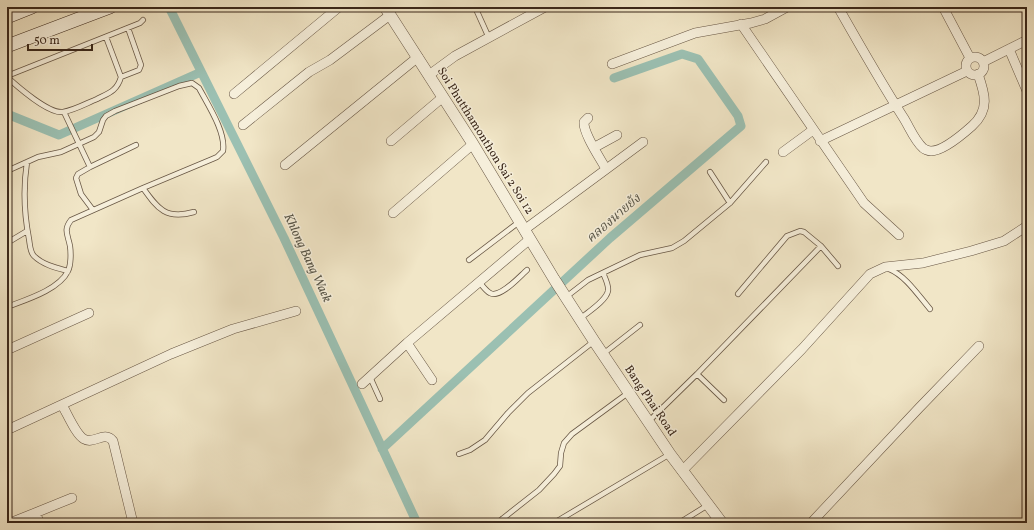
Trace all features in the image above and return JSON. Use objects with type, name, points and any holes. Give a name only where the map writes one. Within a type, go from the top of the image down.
[{"type":"main road","points":[[7,16],[32,7]]},
{"type":"main road","points":[[7,46],[110,7]]},
{"type":"street","points":[[234,94],[339,7]]},
{"type":"street","points":[[429,74],[455,56],[545,7]]},
{"type":"street","points":[[612,64],[694,33],[765,19],[787,7]]},
{"type":"street","points":[[838,7],[895,105],[917,141],[923,148],[930,151],[938,150],[944,147],[973,126],[983,114],[985,103],[984,91],[978,74]]},
{"type":"street","points":[[942,7],[970,58]]},
{"type":"street","points":[[243,124],[309,72],[330,60],[388,11]]},
{"type":"street","name":"Soi Phutthamonthon Sai 2 Soi 12","points":[[388,11],[473,144],[564,294]]},
{"type":"street","points":[[741,24],[864,203],[899,236]]},
{"type":"street","points":[[983,62],[1027,40]]},
{"type":"street","points":[[1009,49],[1027,91]]},
{"type":"street","points":[[285,165],[418,57]]},
{"type":"street","points":[[967,71],[966,62],[970,58],[976,57],[983,62]]},
{"type":"street","points":[[978,74],[983,68],[983,62]]},
{"type":"street","points":[[820,141],[967,71]]},
{"type":"street","points":[[967,71],[971,74],[978,74]]},
{"type":"street","points":[[391,141],[443,97]]},
{"type":"street","points":[[588,118],[584,122],[584,126],[606,169]]},
{"type":"street","points":[[783,152],[813,130]]},
{"type":"street","points":[[595,147],[618,135]]},
{"type":"street","points":[[362,384],[479,282],[524,230],[643,142]]},
{"type":"street","points":[[393,213],[473,144]]},
{"type":"street","points":[[682,470],[802,349],[870,274],[885,267],[923,262],[971,251],[1004,241],[1027,226]]},
{"type":"street","name":"Bang Phai Road","points":[[564,294],[647,422],[722,523]]},
{"type":"street","points":[[7,430],[171,354],[233,329],[296,311]]},
{"type":"street","points":[[7,350],[89,313]]},
{"type":"street","points":[[407,344],[432,380]]},
{"type":"street","points":[[811,523],[979,346]]},
{"type":"street","points":[[62,404],[82,439],[87,441],[105,436],[113,441],[132,523]]},
{"type":"street","points":[[10,523],[72,498]]},
{"type":"street","points":[[35,513],[40,523]]},
{"type":"lane","points":[[475,7],[489,38]]},
{"type":"lane","points":[[106,37],[121,77],[118,87],[112,92],[74,109],[64,112],[51,110],[34,99],[7,77],[140,23],[143,20]]},
{"type":"lane","points":[[121,77],[141,68],[128,28]]},
{"type":"lane","points":[[7,172],[38,157],[61,152],[94,137],[99,132],[106,116],[115,111],[192,83],[199,88],[221,132],[224,143],[224,151],[217,157],[71,220],[67,225],[66,232],[70,248],[68,271],[53,287],[7,308]]},
{"type":"lane","points":[[64,112],[90,167]]},
{"type":"lane","points":[[93,210],[81,194],[76,178],[78,174],[136,145]]},
{"type":"lane","points":[[27,162],[24,203],[27,231],[33,255],[46,264],[68,271]]},
{"type":"lane","points":[[564,294],[588,280],[640,255],[672,248],[684,241],[730,203],[766,162]]},
{"type":"lane","points":[[710,172],[730,203]]},
{"type":"lane","points":[[143,188],[159,209],[165,213],[175,215],[194,212]]},
{"type":"lane","points":[[469,260],[524,230]]},
{"type":"lane","points":[[7,243],[27,231]]},
{"type":"lane","points":[[738,294],[787,236],[800,231],[804,232],[821,246],[838,266]]},
{"type":"lane","points":[[647,422],[697,374],[821,246]]},
{"type":"lane","points":[[885,267],[896,272],[903,278],[930,309]]},
{"type":"lane","points":[[479,282],[491,294],[496,295],[502,292],[527,270]]},
{"type":"lane","points":[[580,319],[603,300],[608,292],[608,285],[603,273]]},
{"type":"lane","points":[[603,354],[640,325]]},
{"type":"lane","points":[[459,454],[470,450],[485,440],[508,413],[528,393],[594,341]]},
{"type":"lane","points":[[697,374],[724,400]]},
{"type":"lane","points":[[370,377],[380,399]]},
{"type":"lane","points":[[497,523],[539,490],[554,474],[560,466],[561,453],[564,443],[572,434],[628,393]]},
{"type":"lane","points":[[554,523],[670,454]]},
{"type":"lane","points":[[679,523],[708,504]]},
{"type":"lane","points":[[502,520],[509,523]]},
{"type":"waterway","name":"Khlong Bang Waek","points":[[169,7],[284,238],[417,523]]},
{"type":"waterway","name":"คลองนายย้ง","points":[[382,449],[610,238],[741,126],[738,116],[698,59],[682,54],[614,78]]},
{"type":"waterway","points":[[7,114],[59,135],[201,72]]}]
